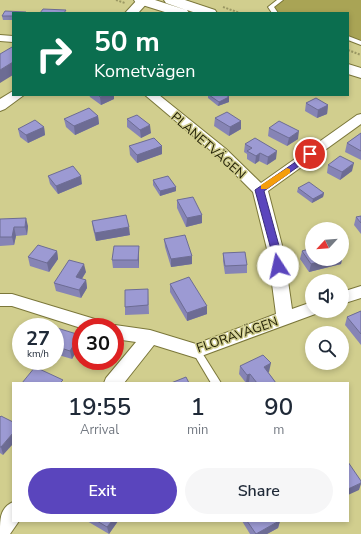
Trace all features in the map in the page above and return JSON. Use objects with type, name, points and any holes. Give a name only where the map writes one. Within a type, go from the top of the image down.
[{"type":"main road","points":[[143,0],[179,12]]},
{"type":"main road","points":[[171,0],[207,12]]},
{"type":"main road","points":[[349,59],[361,63]]},
{"type":"main road","points":[[349,69],[361,73]]},
{"type":"street","points":[[132,12],[143,0]]},
{"type":"street","points":[[0,38],[12,39]]},
{"type":"street","points":[[0,106],[15,96]]},
{"type":"street","name":"PLANETVÄGEN","points":[[152,96],[221,152],[260,190]]},
{"type":"street","points":[[285,318],[276,253],[260,190],[361,118]]},
{"type":"street","points":[[349,296],[361,292]]},
{"type":"street","points":[[0,300],[12,300],[72,319]]},
{"type":"street","name":"FLORAVÄGEN","points":[[124,333],[150,337],[196,351],[305,311]]},
{"type":"street","points":[[114,382],[150,337]]},
{"type":"street","points":[[0,529],[12,513]]},
{"type":"lane","points":[[274,12],[271,7],[280,0]]},
{"type":"lane","points":[[349,38],[361,43]]},
{"type":"lane","points":[[196,351],[215,382]]},
{"type":"path","points":[[349,50],[361,55]]},
{"type":"shaded area","points":[[280,0],[361,0],[361,43],[349,38],[349,12],[274,12],[271,7]]},
{"type":"building","points":[[43,9],[66,10],[65,12],[41,12]]},
{"type":"building","points":[[5,11],[26,12],[12,12],[12,16],[2,16]]},
{"type":"building","points":[[12,47],[12,63],[0,70],[0,54]]},
{"type":"building","points":[[210,96],[229,97],[219,102]]},
{"type":"building","points":[[316,98],[328,105],[318,110],[306,103]]},
{"type":"building","points":[[89,108],[98,116],[74,126],[64,119]]},
{"type":"building","points":[[227,112],[241,121],[230,127],[215,118]]},
{"type":"building","points":[[137,115],[150,125],[140,130],[127,119]]},
{"type":"building","points":[[35,120],[44,127],[26,135],[18,129]]},
{"type":"building","points":[[279,121],[299,131],[289,138],[269,128]]},
{"type":"building","points":[[361,133],[361,151],[347,143]]},
{"type":"building","points":[[154,138],[162,146],[137,155],[129,146]]},
{"type":"building","points":[[255,138],[277,151],[268,157],[260,153],[256,156],[247,151],[252,148],[245,144]]},
{"type":"building","points":[[340,156],[354,163],[342,172],[328,165]]},
{"type":"building","points":[[73,166],[81,176],[56,186],[48,176]]},
{"type":"building","points":[[168,176],[176,187],[160,191],[153,180]]},
{"type":"building","points":[[309,182],[324,193],[313,199],[298,188]]},
{"type":"building","points":[[193,197],[202,215],[187,218],[177,200]]},
{"type":"building","points":[[126,215],[129,227],[95,233],[92,221]]},
{"type":"building","points":[[361,216],[361,223],[356,217]]},
{"type":"building","points":[[26,218],[25,227],[14,227],[12,237],[0,237],[0,219]]},
{"type":"building","points":[[185,235],[192,256],[171,259],[164,239]]},
{"type":"building","points":[[38,245],[57,251],[47,263],[28,257]]},
{"type":"building","points":[[114,246],[139,246],[138,260],[112,260]]},
{"type":"building","points":[[245,252],[247,265],[225,266],[223,253]]},
{"type":"building","points":[[69,260],[84,264],[76,277],[86,280],[79,290],[54,283]]},
{"type":"building","points":[[189,277],[207,306],[187,313],[170,284]]},
{"type":"building","points":[[148,289],[148,305],[125,307],[125,290]]},
{"type":"building","points":[[361,311],[361,334],[348,318]]},
{"type":"building","points":[[64,330],[72,333],[72,348],[70,351],[64,349]]},
{"type":"building","points":[[263,355],[271,363],[264,367],[275,382],[256,382],[250,374],[247,375],[240,366]]},
{"type":"building","points":[[33,370],[41,370],[63,380],[61,382],[23,382]]},
{"type":"building","points":[[186,377],[188,382],[174,382]]},
{"type":"building","points":[[1,416],[12,422],[12,434],[1,447],[0,447]]},
{"type":"building","points":[[349,463],[361,481],[361,483],[349,489]]},
{"type":"building","points":[[99,522],[111,522],[107,527]]},
{"type":"building","points":[[248,522],[277,522],[256,534]]},
{"type":"slow traffic","points":[[264,187],[287,171]]},
{"type":"route","points":[[278,266],[260,190],[310,154]]}]
